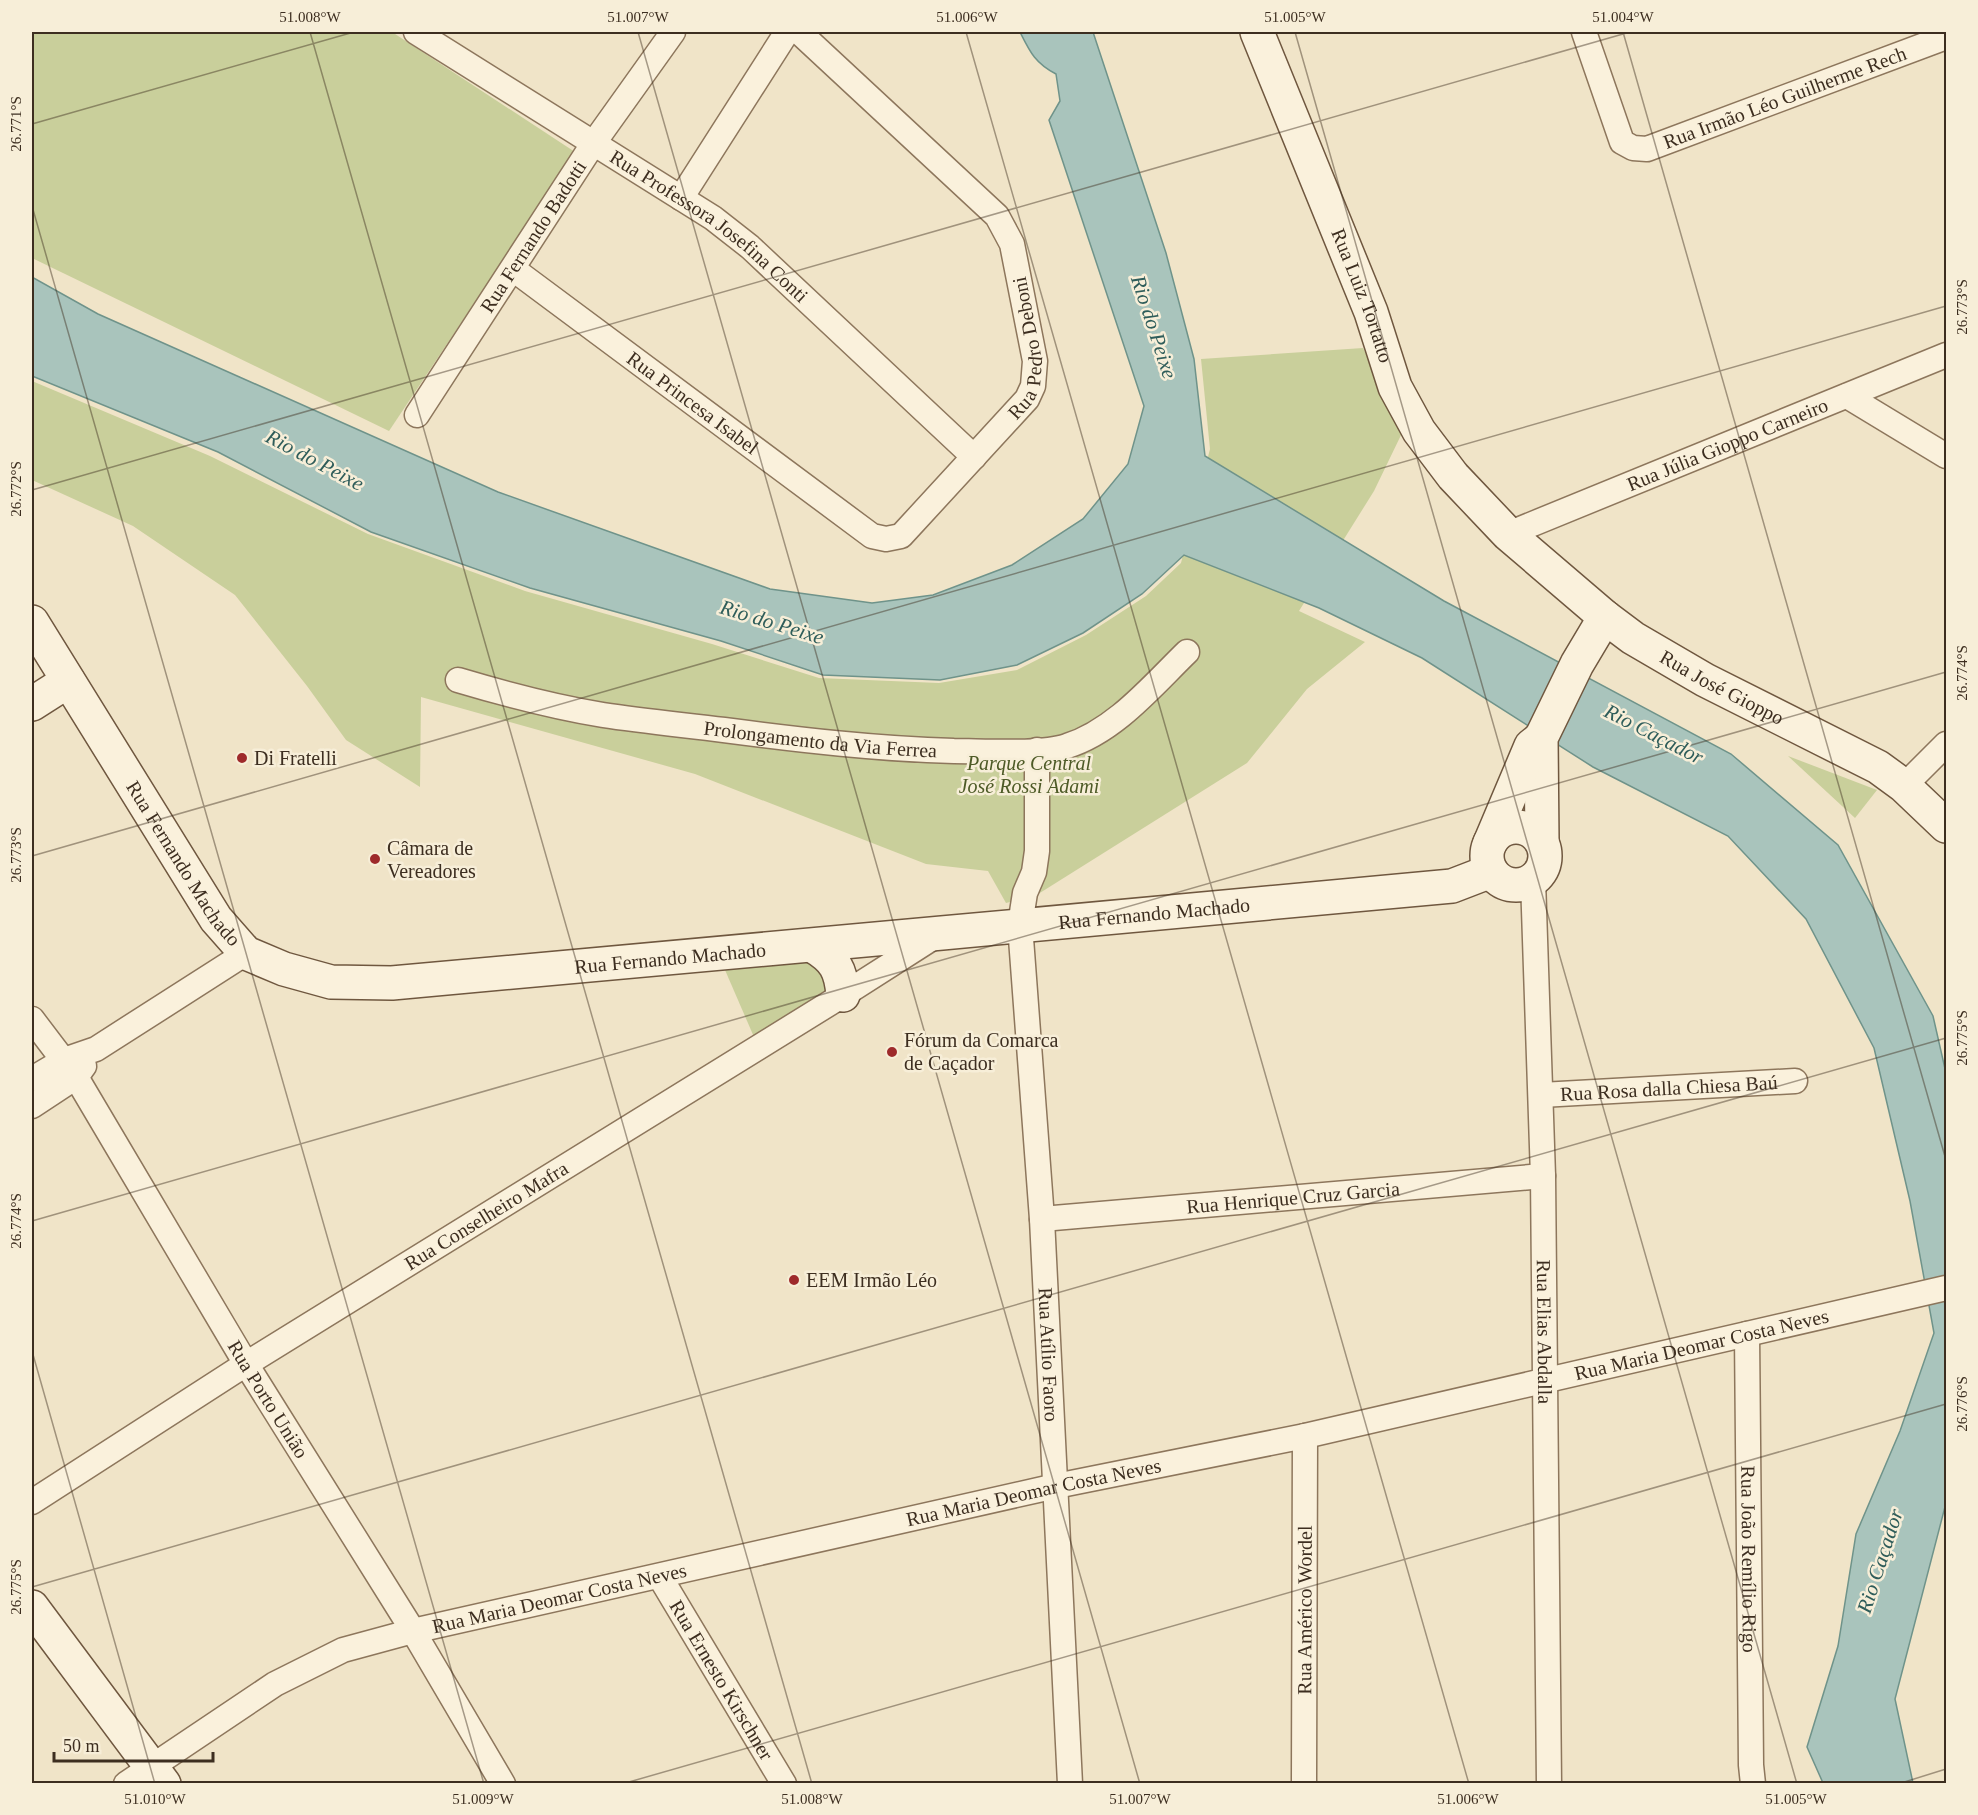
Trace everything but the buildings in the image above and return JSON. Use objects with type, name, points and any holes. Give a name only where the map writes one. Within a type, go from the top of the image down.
[{"type":"main road","name":"Rua Luiz Tortatto","points":[[1257,32],[1371,312],[1395,387],[1419,431],[1453,476],[1508,534]]},
{"type":"main road","name":"Rua José Gioppo","points":[[1508,534],[1633,638],[1705,680],[1878,767],[1904,786],[1947,826]]},
{"type":"main road","points":[[1542,736],[1542,842],[1546,858],[1539,875],[1524,884],[1514,885],[1505,883],[1491,857],[1531,746],[1542,736],[1577,664],[1605,617]]},
{"type":"main road","name":"Rua Fernando Machado","points":[[32,622],[216,919],[246,953],[284,969],[331,982],[392,983],[1452,886],[1491,857]]},
{"type":"main road","points":[[32,704],[68,681]]},
{"type":"main road","points":[[1491,857],[1503,830],[1520,827],[1536,834],[1542,842]]},
{"type":"main road","points":[[813,946],[826,954],[836,966],[842,980],[843,995]]},
{"type":"main road","points":[[32,1607],[147,1778]]},
{"type":"street","name":"Rua Professora Josefina Conti","points":[[416,32],[713,218],[750,248],[974,456]]},
{"type":"street","name":"Rua Fernando Badotti","points":[[417,415],[593,144],[673,32]]},
{"type":"street","points":[[681,198],[787,32]]},
{"type":"street","name":"Rua Pedro Deboni","points":[[799,32],[997,216],[1012,244],[1035,361],[1033,386],[1027,399],[901,536],[886,539],[872,536]]},
{"type":"street","name":"Rua Irmão Léo Guilherme Rech","points":[[1584,32],[1622,142],[1633,148],[1647,149],[1947,37]]},
{"type":"street","name":"Rua Princesa Isabel","points":[[513,269],[872,536]]},
{"type":"street","name":"Rua Júlia Gioppo Carneiro","points":[[1508,534],[1947,355]]},
{"type":"street","points":[[1847,396],[1947,456]]},
{"type":"street","name":"Prolongamento da Via Ferrea","points":[[458,680],[509,694],[601,714],[797,740],[849,746],[921,750],[1037,750],[1065,747],[1084,740],[1104,728],[1187,652]]},
{"type":"street","points":[[1904,786],[1947,744]]},
{"type":"street","name":"Rua Atílio Faoro","points":[[1037,750],[1037,851],[1034,872],[1025,893],[1020,925],[1042,1219],[1070,1784]]},
{"type":"street","name":"Rua Elias Abdalla","points":[[1533,880],[1543,1176],[1549,1784]]},
{"type":"street","name":"Rua Conselheiro Mafra","points":[[32,1502],[246,1364],[943,932]]},
{"type":"street","points":[[32,1106],[70,1069],[96,1049],[246,953]]},
{"type":"street","name":"Rua Porto União","points":[[32,1019],[70,1069],[246,1364],[413,1631],[503,1784]]},
{"type":"street","points":[[32,1079],[70,1069]]},
{"type":"street","name":"Rua Rosa dalla Chiesa Baú","points":[[1541,1095],[1795,1081]]},
{"type":"street","name":"Rua Henrique Cruz Garcia","points":[[1042,1219],[1543,1176]]},
{"type":"street","name":"Rua Maria Deomar Costa Neves","points":[[147,1778],[275,1684],[343,1650],[413,1631],[1056,1486],[1305,1436],[1947,1288]]},
{"type":"street","name":"Rua João Remílio Rigo","points":[[1747,1334],[1751,1765],[1754,1784]]},
{"type":"street","name":"Rua Américo Wordel","points":[[1304,1784],[1305,1436]]},
{"type":"street","name":"Rua Ernesto Kirschner","points":[[660,1577],[784,1784]]},
{"type":"green space","points":[[32,32],[392,32],[575,152],[389,431],[32,258]]},
{"type":"green space","name":"Parque Central José Rossi Adami","points":[[1363,348],[1403,431],[1374,491],[1299,611],[1365,642],[1307,689],[1247,763],[1035,896],[1006,903],[988,871],[926,864],[695,774],[421,697],[420,787],[346,740],[307,686],[235,595],[133,526],[32,480],[32,381],[210,456],[368,534],[525,591],[712,644],[819,678],[939,683],[1017,670],[1086,635],[1146,596],[1181,563],[1210,449],[1201,359]]},
{"type":"green space","points":[[1788,756],[1877,790],[1855,818]]},
{"type":"green space","points":[[810,957],[830,963],[827,995],[754,1037],[725,970]]},
{"type":"water","points":[[1020,32],[1093,32],[1166,253],[1194,359],[1205,456],[1444,601],[1731,754],[1838,845],[1933,1016],[1946,1073],[1946,1503],[1895,1699],[1913,1783],[1823,1783],[1807,1747],[1838,1646],[1856,1534],[1900,1431],[1934,1333],[1910,1201],[1874,1048],[1806,919],[1728,836],[1593,767],[1422,658],[1319,608],[1184,555],[1142,594],[1083,633],[1017,665],[940,680],[823,675],[721,641],[530,588],[371,532],[218,452],[32,376],[32,277],[98,314],[498,492],[770,589],[872,603],[933,595],[1012,565],[1083,519],[1128,464],[1144,406],[1049,120],[1060,101],[1056,74],[1043,66],[1034,56]]},
{"type":"place","name":"Di Fratelli","points":[[242,758]]},
{"type":"place","name":"Câmara de Vereadores","points":[[375,859]]},
{"type":"place","name":"Fórum da Comarca de Caçador","points":[[892,1052]]},
{"type":"place","name":"EEM Irmão Léo","points":[[794,1280]]},
{"type":"water label","name":"Rio do Peixe","points":[[1154,327]]},
{"type":"water label","name":"Rio do Peixe","points":[[315,460]]},
{"type":"water label","name":"Rio do Peixe","points":[[772,622]]},
{"type":"water label","name":"Rio Caçador","points":[[1654,734]]},
{"type":"water label","name":"Rio Caçador","points":[[1880,1561]]}]
